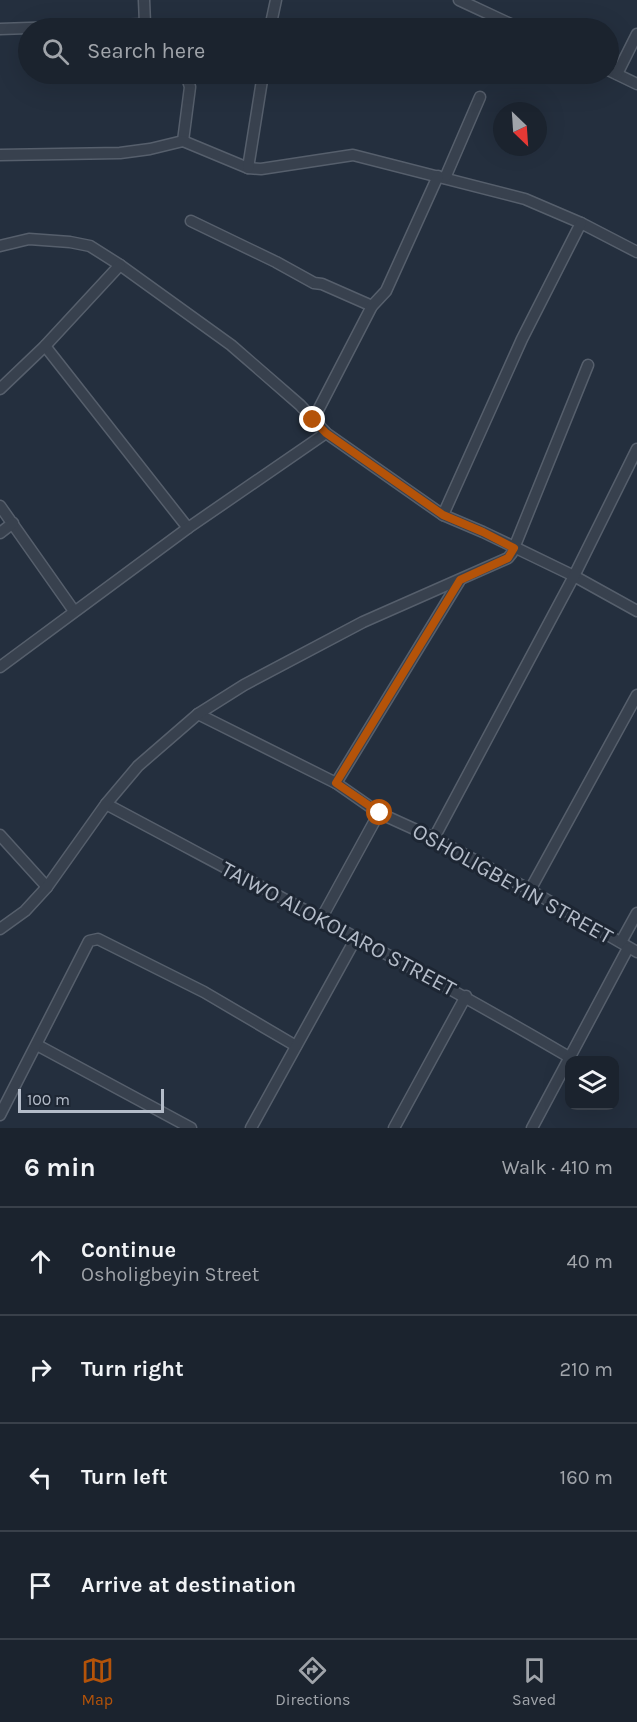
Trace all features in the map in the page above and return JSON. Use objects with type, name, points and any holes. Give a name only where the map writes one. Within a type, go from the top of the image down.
[{"type":"street","points":[[144,0],[147,18]]},
{"type":"street","points":[[272,18],[276,0]]},
{"type":"street","points":[[459,0],[498,18]]},
{"type":"street","points":[[0,29],[18,29]]},
{"type":"street","points":[[619,62],[637,34]]},
{"type":"street","points":[[619,75],[637,84]]},
{"type":"street","points":[[183,141],[189,84]]},
{"type":"street","points":[[248,168],[261,84]]},
{"type":"street","points":[[313,420],[372,306],[386,291],[480,97]]},
{"type":"street","points":[[0,155],[120,153],[183,141],[248,168],[261,169],[353,155],[525,199],[581,223],[637,252]]},
{"type":"street","points":[[191,221],[314,283],[322,284],[372,306]]},
{"type":"street","points":[[443,515],[522,339],[581,223]]},
{"type":"street","points":[[0,246],[29,239],[90,246],[231,345],[300,405],[326,433],[443,515],[574,576],[637,611]]},
{"type":"street","points":[[0,389],[45,346],[120,265]]},
{"type":"street","points":[[45,346],[188,528]]},
{"type":"street","points":[[0,929],[25,911],[47,887],[106,804],[138,766],[198,714],[244,684],[363,622],[508,558],[588,364]]},
{"type":"street","points":[[0,667],[188,528],[326,433]]},
{"type":"street","points":[[434,838],[574,576],[637,449]]},
{"type":"street","points":[[0,506],[74,611]]},
{"type":"street","points":[[0,533],[13,523]]},
{"type":"street","points":[[336,783],[460,580]]},
{"type":"street","points":[[530,890],[637,695]]},
{"type":"street","name":"OSHOLIGBEYIN STREET","points":[[198,714],[336,783],[380,813],[434,838],[530,890],[629,948]]},
{"type":"street","name":"TAIWO ALOKOLARO STREET","points":[[106,804],[466,996],[567,1056]]},
{"type":"street","points":[[321,919],[380,813]]},
{"type":"street","points":[[0,835],[47,887]]},
{"type":"street","points":[[570,1056],[629,948],[637,913]]},
{"type":"street","points":[[251,1128],[356,938]]},
{"type":"street","points":[[0,1115],[89,941],[98,939],[204,992],[296,1046]]},
{"type":"street","points":[[394,1128],[466,996]]},
{"type":"street","points":[[37,1045],[191,1128]]},
{"type":"street","points":[[532,1128],[565,1065]]},
{"type":"route","points":[[313,420],[326,433],[443,515],[514,548],[508,558],[460,580],[336,783],[380,813]]}]
